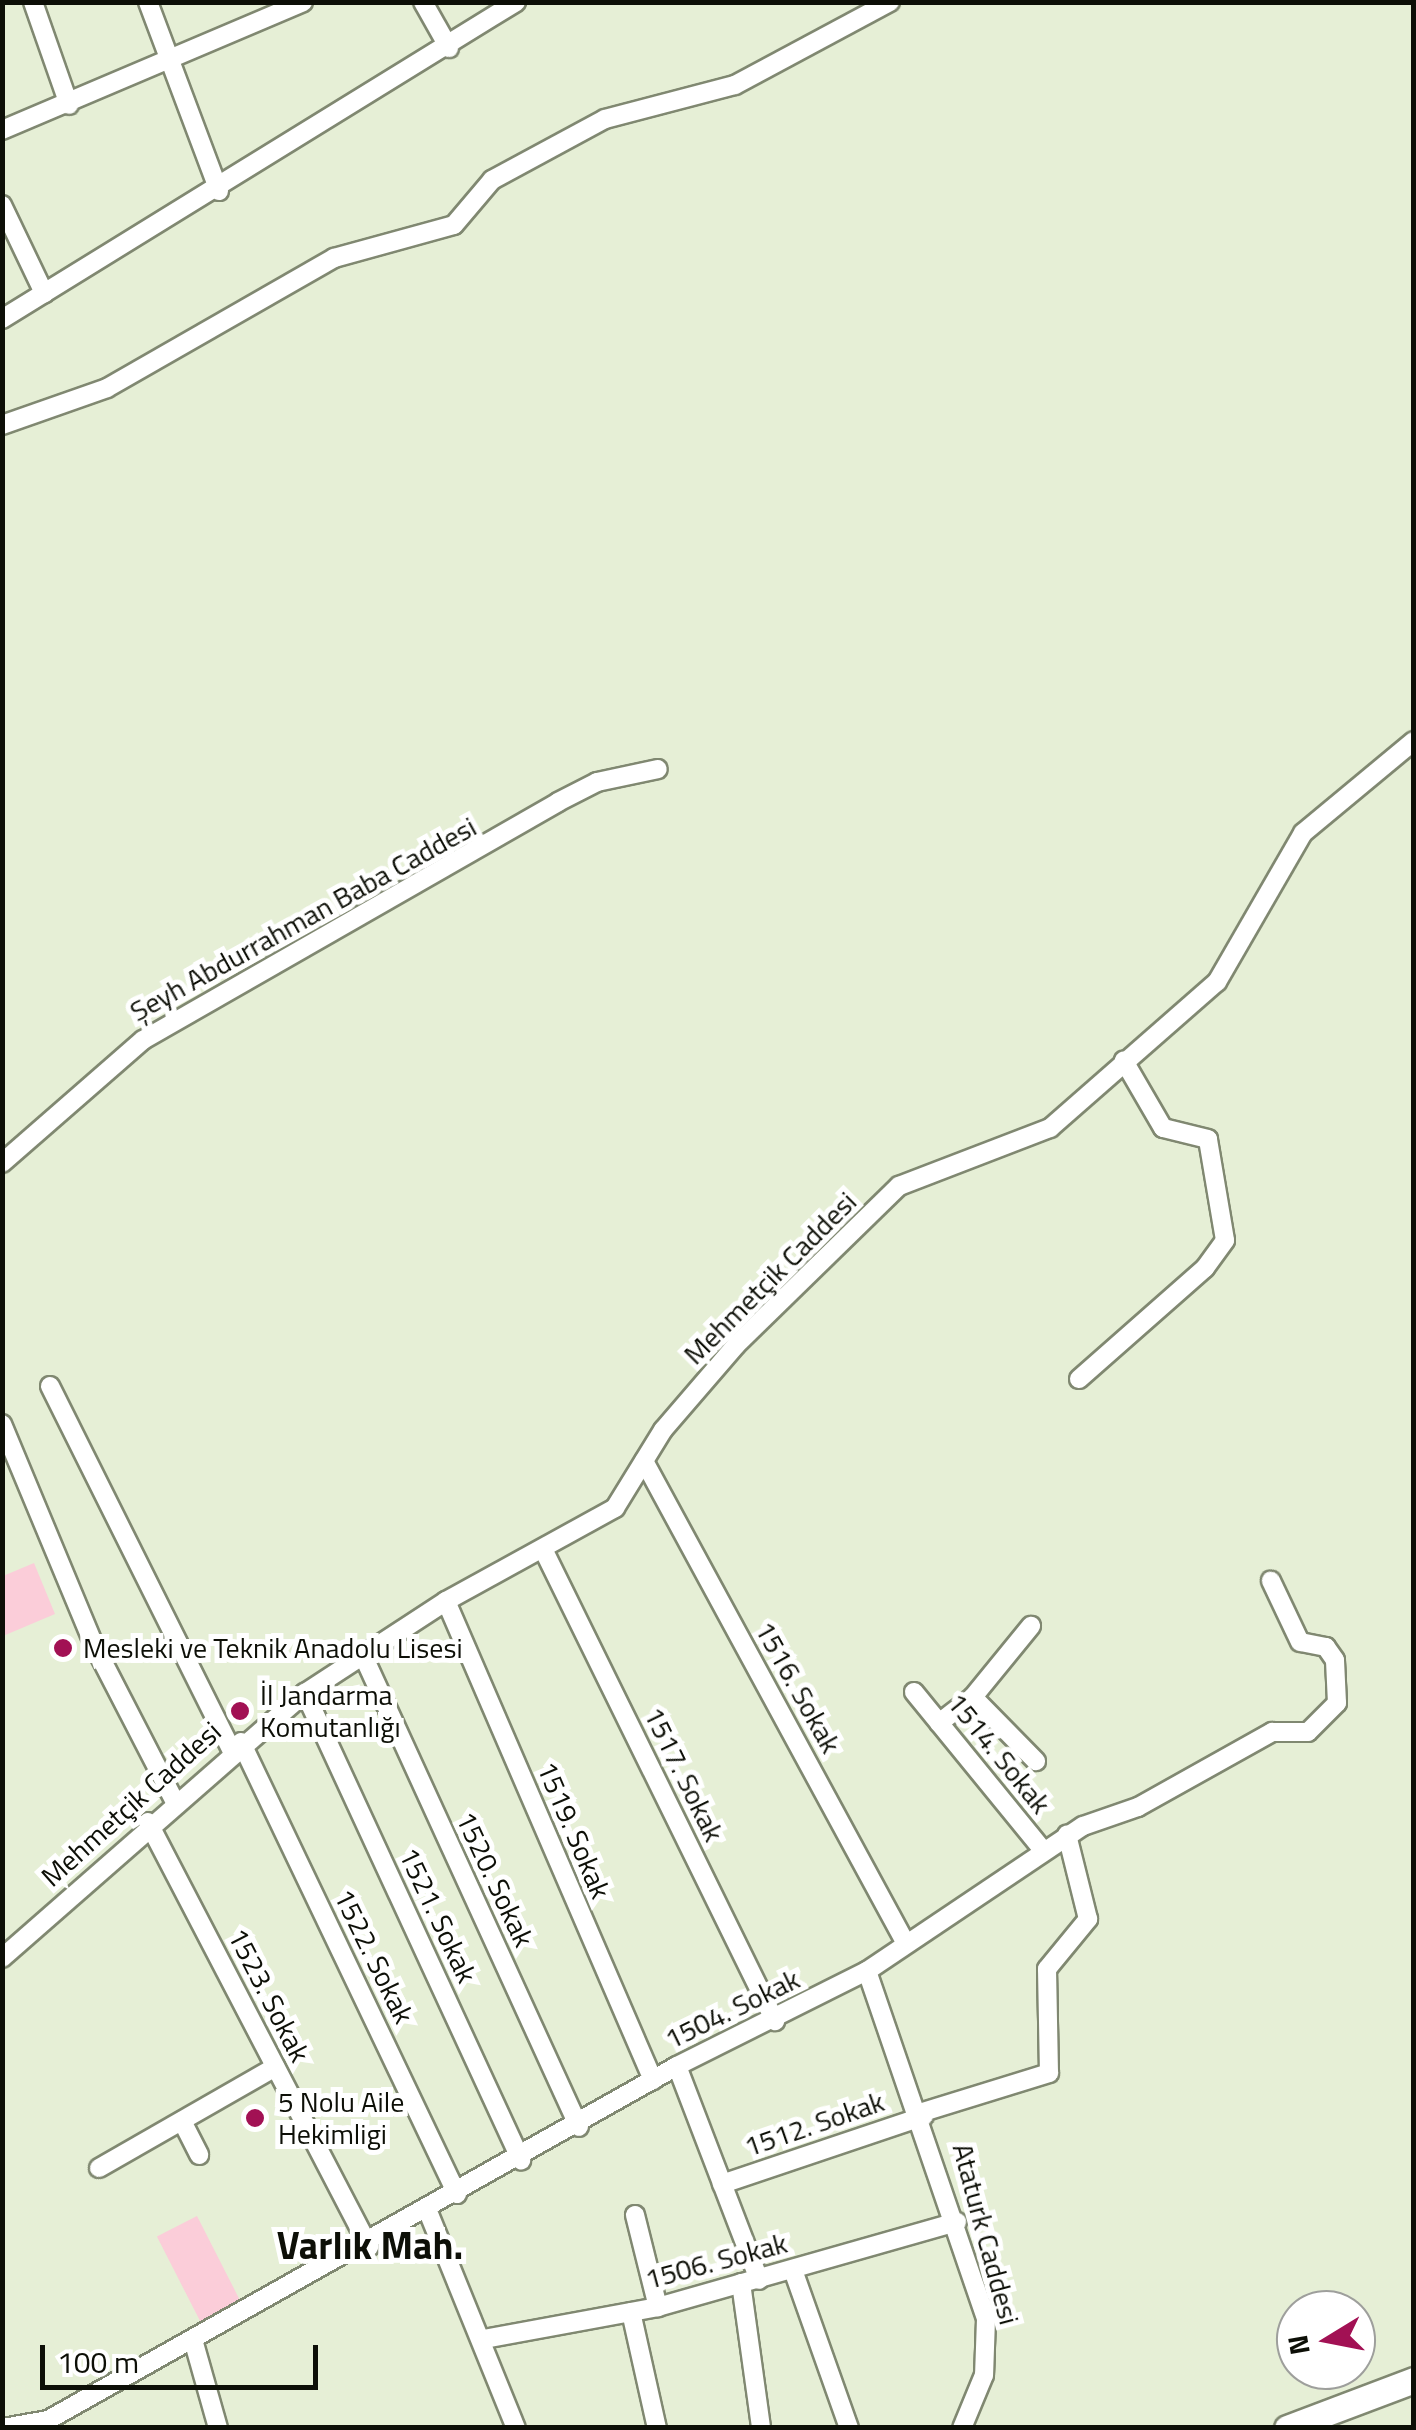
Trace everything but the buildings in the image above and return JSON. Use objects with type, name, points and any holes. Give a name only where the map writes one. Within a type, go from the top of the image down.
[{"type":"street","points":[[34,2],[69,105]]},
{"type":"street","points":[[148,2],[220,191]]},
{"type":"street","points":[[2,130],[172,65],[302,2]]},
{"type":"street","points":[[423,2],[449,48]]},
{"type":"street","points":[[2,320],[220,191],[516,2]]},
{"type":"street","points":[[2,426],[107,388],[334,258],[454,225],[492,180],[605,120],[735,85],[890,2]]},
{"type":"street","points":[[2,206],[44,293]]},
{"type":"street","name":"Mehmetçik Caddesi","points":[[2,1958],[148,1822],[305,1693],[446,1601],[544,1551],[615,1508],[644,1461],[736,1344],[900,1186],[1050,1128],[1218,982],[1303,833],[1414,741]]},
{"type":"street","name":"Şeyh Abdurrahman Baba Caddesi","points":[[2,1163],[143,1040],[558,802],[597,782],[658,769]]},
{"type":"street","points":[[1079,1379],[1225,1240],[1208,1139],[1163,1128],[1124,1061]]},
{"type":"street","name":"1522. Sokak","points":[[50,1386],[236,1746],[457,2194]]},
{"type":"street","points":[[2,1424],[94,1645],[174,1800]]},
{"type":"street","name":"1516. Sokak","points":[[644,1461],[904,1940]]},
{"type":"street","name":"1517. Sokak","points":[[544,1551],[775,2021]]},
{"type":"street","name":"1504. Sokak","points":[[3,2428],[48,2420],[194,2343],[429,2214],[677,2066],[775,2021],[867,1971],[904,1940],[1067,1835],[1138,1807],[1272,1732],[1308,1732],[1337,1704],[1335,1660],[1326,1647],[1300,1642],[1271,1581]]},
{"type":"street","name":"1519. Sokak","points":[[446,1601],[653,2080]]},
{"type":"street","points":[[939,1723],[973,1698],[1031,1626]]},
{"type":"street","name":"1520. Sokak","points":[[362,1653],[579,2127]]},
{"type":"street","name":"1514. Sokak","points":[[914,1692],[1042,1849]]},
{"type":"street","name":"1521. Sokak","points":[[305,1693],[521,2160]]},
{"type":"street","points":[[973,1698],[1036,1761]]},
{"type":"street","name":"1523. Sokak","points":[[148,1822],[369,2246]]},
{"type":"street","name":"1512. Sokak","points":[[722,2184],[1050,2073],[1046,1970],[1088,1919],[1067,1835]]},
{"type":"street","name":"Ataturk Caddesi","points":[[867,1971],[924,2114],[988,2343],[962,2428]]},
{"type":"street","points":[[677,2066],[722,2184],[750,2281],[761,2428]]},
{"type":"street","points":[[99,2168],[275,2067]]},
{"type":"street","points":[[182,2121],[199,2155]]},
{"type":"street","points":[[429,2214],[484,2339],[516,2428]]},
{"type":"street","points":[[634,2215],[658,2306]]},
{"type":"street","name":"1506. Sokak","points":[[484,2339],[658,2306],[957,2222]]},
{"type":"street","points":[[793,2270],[849,2428]]},
{"type":"street","points":[[631,2312],[657,2428]]},
{"type":"street","points":[[194,2343],[218,2428]]},
{"type":"street","points":[[1288,2428],[1414,2380]]},
{"type":"shaded area","points":[[34,1563],[55,1614],[3,1636],[3,1576]]},
{"type":"shaded area","points":[[197,2216],[241,2302],[201,2323],[157,2236]]},
{"type":"place","name":"Mesleki ve Teknik Anadolu Lisesi","points":[[63,1648]]},
{"type":"place","name":"İl Jandarma Komutanlığı","points":[[240,1711]]},
{"type":"place","name":"5 Nolu Aile Hekimligi","points":[[255,2118]]},
{"type":"district","name":"Varlık Mah.","points":[[370,2246]]}]
